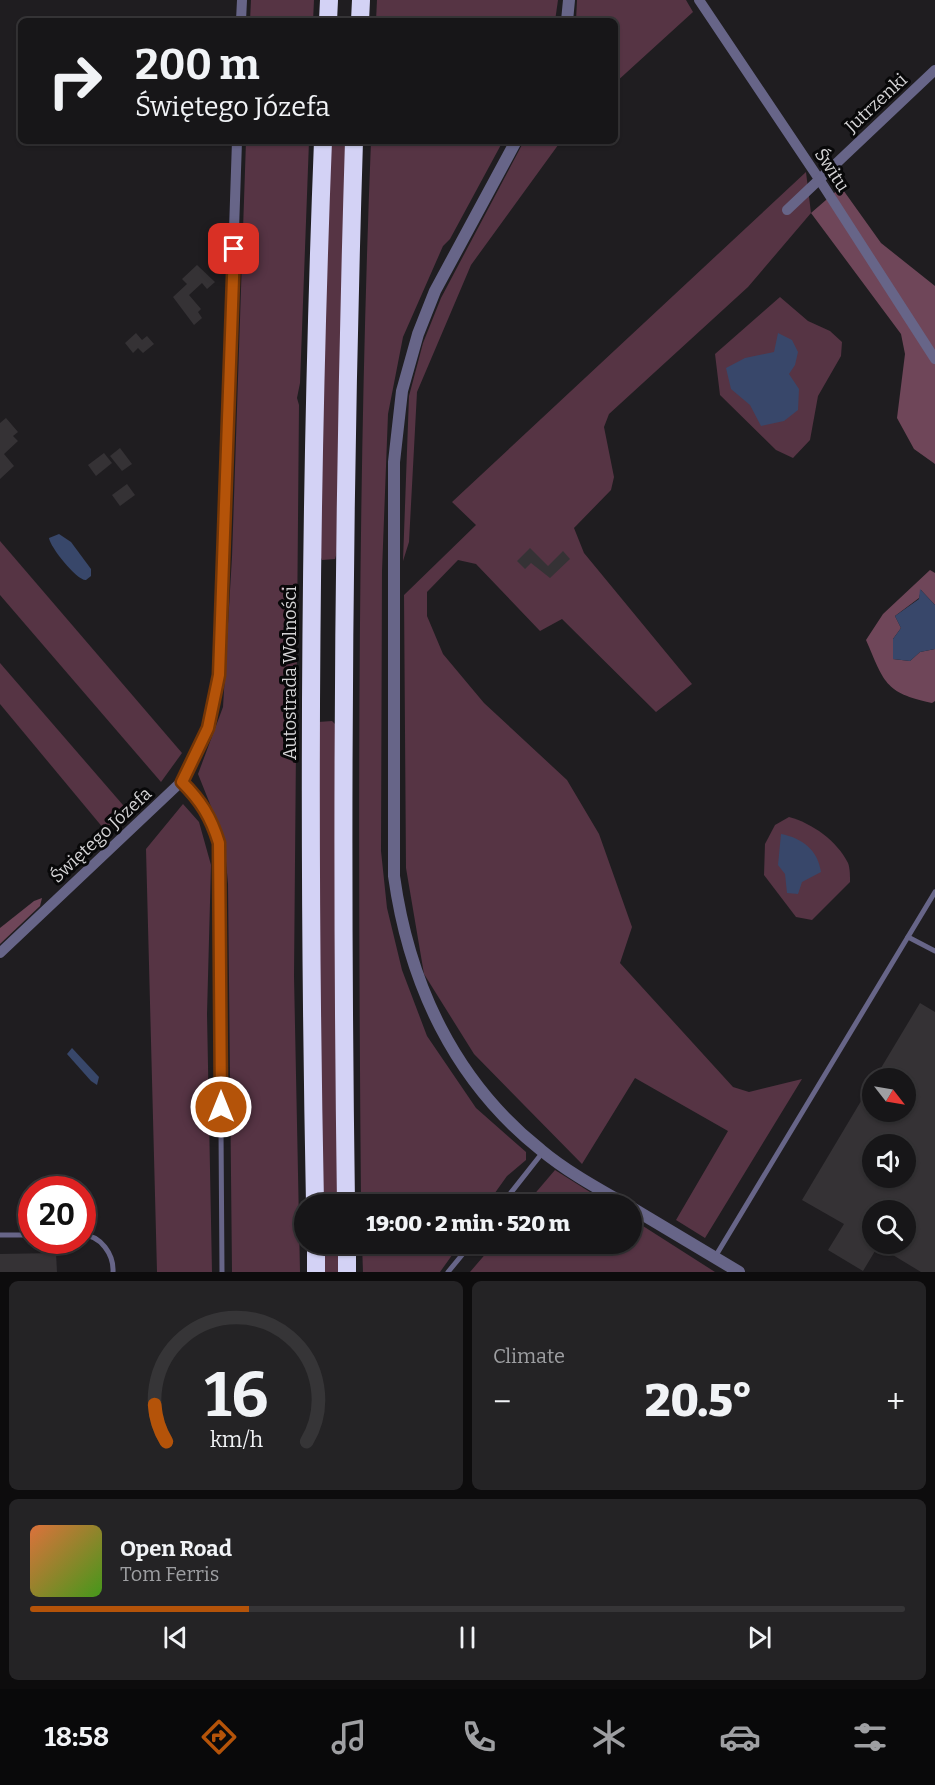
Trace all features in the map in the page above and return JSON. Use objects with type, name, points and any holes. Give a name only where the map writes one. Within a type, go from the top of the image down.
[{"type":"highway","points":[[328,18],[329,0]]},
{"type":"highway","points":[[360,18],[361,0]]},
{"type":"highway","name":"Autostrada Wolności","points":[[315,1194],[310,923],[311,680],[323,144]]},
{"type":"highway","points":[[346,1194],[342,742],[346,417],[354,144]]},
{"type":"highway","points":[[316,1254],[316,1272]]},
{"type":"highway","points":[[347,1254],[348,1272]]},
{"type":"street","points":[[242,0],[242,18]]},
{"type":"street","points":[[567,18],[569,0]]},
{"type":"street","name":"Świtu","points":[[699,0],[819,179],[935,359]]},
{"type":"street","name":"Jutrzenki","points":[[787,210],[935,70]]},
{"type":"street","name":"Świętego Józefa","points":[[0,953],[182,782],[208,728],[216,694],[237,144]]},
{"type":"street","points":[[514,144],[435,291],[418,334],[402,391],[394,462],[392,831],[394,876],[400,918],[416,976],[448,1044],[475,1084],[502,1116],[543,1152],[609,1194]]},
{"type":"street","points":[[642,1214],[739,1272]]},
{"type":"lane","points":[[182,782],[206,809],[219,843],[222,1272]]},
{"type":"lane","points":[[715,1257],[935,892]]},
{"type":"lane","points":[[908,937],[935,951]]},
{"type":"lane","points":[[510,1194],[543,1152]]},
{"type":"lane","points":[[0,1235],[18,1235]]},
{"type":"lane","points":[[96,1239],[110,1254],[113,1272]]},
{"type":"lane","points":[[448,1272],[463,1254]]},
{"type":"shaded area","points":[[251,0],[314,0],[313,18],[250,18]]},
{"type":"shaded area","points":[[377,0],[558,0],[555,18],[376,18]]},
{"type":"shaded area","points":[[577,0],[686,0],[693,12],[618,80],[618,18],[576,18]]},
{"type":"shaded area","points":[[246,144],[309,144],[300,383],[297,398],[299,405],[294,976],[298,1194],[294,1194],[294,1254],[300,1254],[300,1272],[232,1272],[228,884],[224,839],[198,774],[223,707],[232,557]]},
{"type":"shaded area","points":[[330,144],[348,144],[337,552],[335,559],[322,560],[319,553]]},
{"type":"shaded area","points":[[371,144],[501,144],[450,239],[443,246],[403,337],[388,414],[382,571],[381,851],[387,908],[402,970],[427,1036],[476,1108],[526,1152],[526,1160],[507,1176],[494,1194],[361,1194],[359,938],[363,407]]},
{"type":"shaded area","points":[[522,144],[559,144],[471,265],[417,392],[409,542],[403,561],[409,396],[423,343],[441,298]]},
{"type":"shaded area","points":[[806,172],[811,213],[748,287],[609,414],[604,427],[614,477],[611,490],[574,528],[584,553],[692,684],[656,712],[562,619],[540,631],[476,564],[458,560],[427,592],[427,616],[443,654],[484,703],[567,780],[599,834],[632,927],[620,963],[733,1087],[749,1092],[802,1079],[705,1238],[676,1220],[728,1131],[635,1078],[582,1164],[474,1054],[424,974],[406,868],[404,595],[476,525],[452,502]]},
{"type":"shaded area","points":[[841,187],[881,243],[935,286],[935,464],[914,449],[897,418],[905,354],[901,334],[811,213]]},
{"type":"shaded area","points":[[780,297],[808,321],[830,331],[842,342],[841,356],[818,396],[810,440],[793,458],[776,450],[720,395],[715,354]]},
{"type":"shaded area","points":[[0,541],[182,753],[161,782],[0,595]]},
{"type":"shaded area","points":[[930,570],[935,573],[935,605],[921,590],[919,598],[895,616],[901,628],[893,639],[893,659],[910,661],[920,652],[935,649],[935,701],[932,703],[904,695],[888,683],[877,666],[866,640],[883,614]]},
{"type":"shaded area","points":[[0,663],[129,812],[104,829],[0,704]]},
{"type":"shaded area","points":[[332,721],[335,724],[339,1194],[321,1194],[318,722]]},
{"type":"shaded area","points":[[183,804],[199,822],[211,865],[207,1014],[212,1272],[157,1272],[146,849]]},
{"type":"shaded area","points":[[789,817],[815,828],[831,840],[849,865],[850,882],[812,920],[796,917],[764,875],[765,844],[775,825]]},
{"type":"shaded area","points":[[42,898],[40,906],[0,944],[0,928],[34,901]]},
{"type":"shaded area","points":[[555,1170],[593,1194],[535,1194]]},
{"type":"shaded area","points":[[642,1225],[715,1272],[470,1272],[485,1254],[642,1254]]},
{"type":"shaded area","points":[[322,1254],[340,1254],[341,1272],[323,1272]]},
{"type":"shaded area","points":[[362,1254],[453,1254],[440,1272],[363,1272]]},
{"type":"water","points":[[778,333],[792,340],[798,352],[795,365],[789,374],[799,389],[798,410],[784,421],[761,426],[750,405],[731,389],[726,368],[745,358],[774,352]]},
{"type":"water","points":[[59,534],[71,542],[91,569],[91,576],[86,580],[71,570],[54,548],[49,538]]},
{"type":"water","points":[[920,589],[935,605],[935,649],[920,652],[910,661],[893,659],[893,639],[901,628],[895,616],[919,599]]},
{"type":"water","points":[[781,834],[808,846],[819,864],[821,872],[802,882],[798,894],[787,893],[785,874],[778,865]]},
{"type":"water","points":[[72,1048],[99,1077],[97,1085],[67,1054]]},
{"type":"building","points":[[197,265],[215,282],[207,289],[202,283],[189,295],[201,309],[198,312],[202,318],[194,325],[173,297],[187,284],[182,279]]},
{"type":"building","points":[[136,333],[142,340],[147,336],[154,344],[143,353],[138,348],[133,353],[125,343]]},
{"type":"building","points":[[6,418],[18,432],[13,436],[18,441],[4,454],[14,466],[0,479],[0,423]]},
{"type":"building","points":[[120,448],[132,464],[122,471],[110,456]]},
{"type":"building","points":[[104,453],[112,463],[96,476],[88,465]]},
{"type":"building","points":[[127,484],[135,495],[120,506],[112,495]]},
{"type":"building","points":[[530,548],[548,566],[563,551],[570,559],[550,578],[531,563],[525,569],[517,561]]},
{"type":"building","points":[[920,1003],[935,1012],[935,1272],[921,1272],[891,1254],[916,1254],[916,1200],[862,1200],[862,1254],[873,1254],[863,1271],[828,1250],[844,1224],[802,1200],[862,1099],[862,1122],[916,1122],[916,1068],[881,1068]]},
{"type":"building","points":[[0,1254],[56,1254],[57,1272],[0,1272]]},
{"type":"route","points":[[221,1107],[219,843],[212,818],[201,800],[182,782],[208,728],[219,675],[228,367],[234,249]]}]
